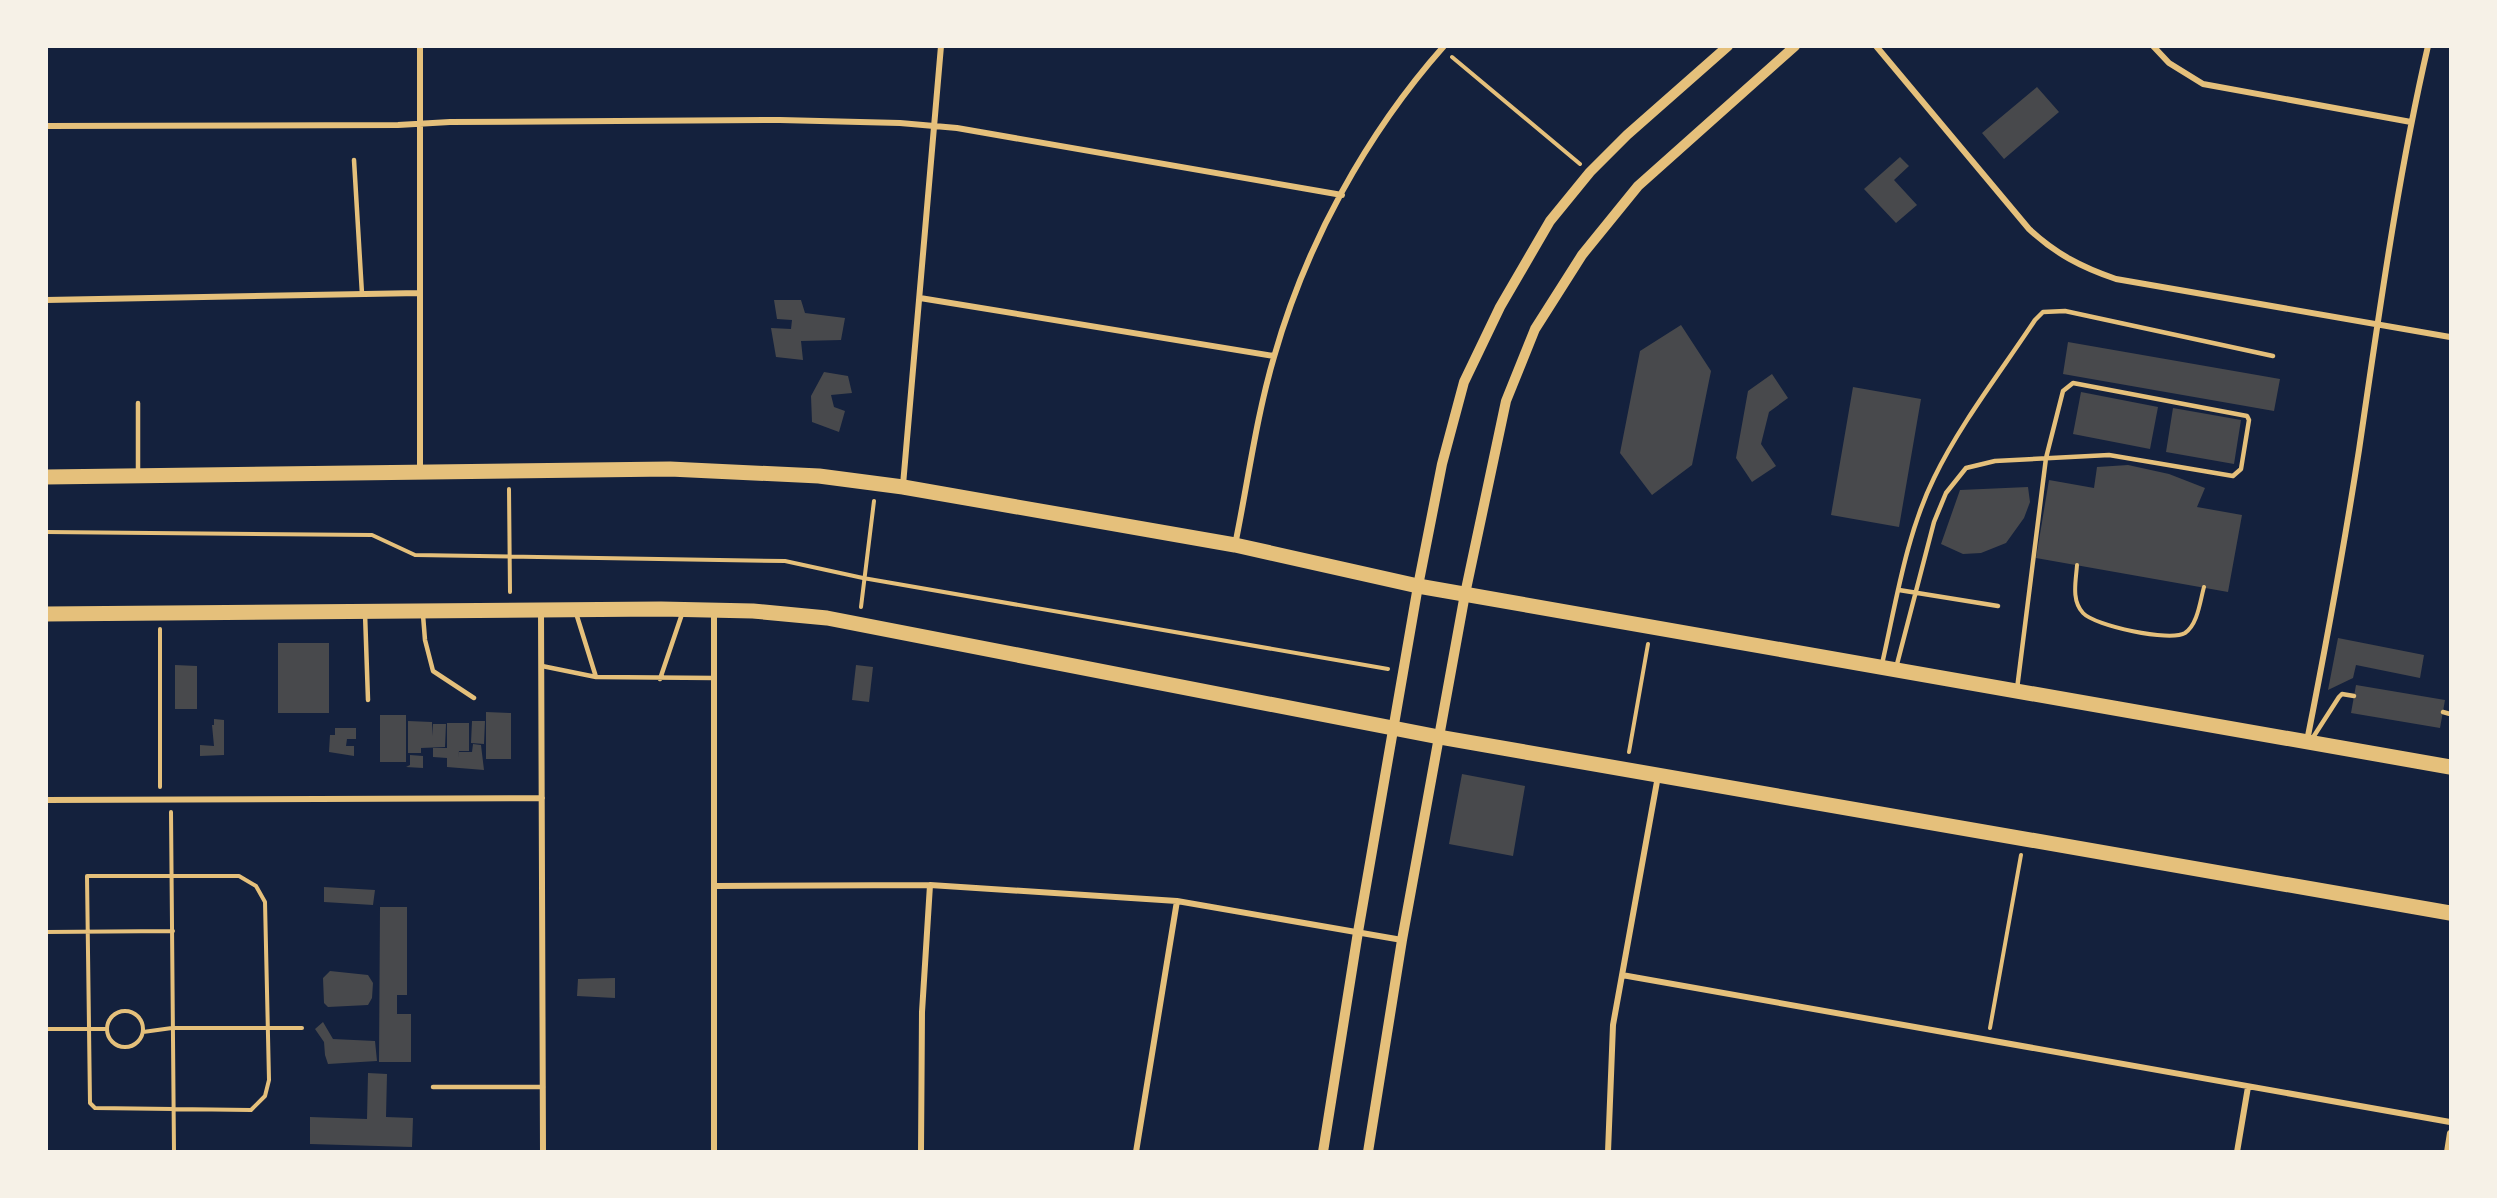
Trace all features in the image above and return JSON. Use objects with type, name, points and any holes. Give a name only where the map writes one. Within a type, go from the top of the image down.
[{"type":"main road","points":[[46,477],[716,469],[876,483],[1235,545],[1418,586],[2451,767]]},
{"type":"main road","points":[[46,614],[684,609],[783,613],[860,623],[1439,737],[2451,913]]},
{"type":"street","points":[[420,46],[420,473]]},
{"type":"street","points":[[903,487],[941,46]]},
{"type":"street","points":[[1323,1152],[1358,932],[1418,586],[1442,464],[1464,382],[1500,307],[1544,231],[1590,172],[1627,135],[1728,46]]},
{"type":"street","points":[[1368,1152],[1402,940],[1465,594],[1506,401],[1535,329],[1582,255],[1638,186],[1795,46]]},
{"type":"street","points":[[1876,46],[2029,229],[2052,251],[2083,268],[2116,279],[2451,337]]},
{"type":"street","points":[[2153,46],[2169,63],[2203,84],[2411,122]]},
{"type":"street","points":[[2309,742],[2359,452],[2377,323],[2411,122],[2428,46]]},
{"type":"street","points":[[1235,545],[1274,356],[1301,278],[1342,195],[1402,99],[1442,47]]},
{"type":"street","points":[[46,126],[780,120],[934,126],[1342,195]]},
{"type":"street","points":[[46,300],[420,293]]},
{"type":"street","points":[[920,298],[1274,356]]},
{"type":"street","points":[[714,609],[714,1152]]},
{"type":"street","points":[[541,611],[543,1152]]},
{"type":"street","points":[[1608,1152],[1611,1053],[1622,975],[1658,776]]},
{"type":"street","points":[[46,800],[542,798]]},
{"type":"street","points":[[715,886],[930,885],[1177,901],[1402,940]]},
{"type":"street","points":[[921,1152],[922,1012],[930,885]]},
{"type":"street","points":[[1136,1152],[1177,901]]},
{"type":"street","points":[[1622,975],[2451,1122]]},
{"type":"street","points":[[2237,1152],[2248,1087]]},
{"type":"street","points":[[2447,1152],[2451,1133]]},
{"type":"lane","points":[[354,160],[362,294]]},
{"type":"lane","points":[[1888,669],[1899,590],[1920,511],[1934,477],[1987,393],[2043,312],[2066,311],[2273,356]]},
{"type":"lane","points":[[1888,669],[1914,592],[1934,522],[1946,493],[1961,473],[1981,462],[2046,458],[2109,455],[2233,476],[2241,469],[2249,420],[2241,413],[2073,383],[2067,385],[2063,391],[2046,458],[2017,691]]},
{"type":"lane","points":[[138,403],[138,476]]},
{"type":"lane","points":[[1899,590],[1998,606]]},
{"type":"lane","points":[[660,679],[684,609]]},
{"type":"lane","points":[[575,610],[596,677]]},
{"type":"lane","points":[[423,612],[425,640],[433,671],[474,698]]},
{"type":"lane","points":[[365,613],[368,700]]},
{"type":"lane","points":[[542,666],[596,677],[714,678]]},
{"type":"lane","points":[[2309,742],[2339,697],[2342,694],[2354,696]]},
{"type":"lane","points":[[2443,712],[2451,714]]},
{"type":"lane","points":[[433,1087],[543,1087]]},
{"type":"path","points":[[1442,47],[1590,172]]},
{"type":"path","points":[[509,483],[510,611]]},
{"type":"path","points":[[860,623],[863,578],[876,483]]},
{"type":"path","points":[[46,532],[372,535],[415,555],[784,561],[863,578],[1403,671]]},
{"type":"path","points":[[2077,565],[2075,597],[2082,612],[2095,623],[2171,637],[2184,633],[2194,623],[2204,587]]},
{"type":"path","points":[[160,614],[160,799]]},
{"type":"path","points":[[1626,770],[1651,627]]},
{"type":"path","points":[[171,799],[174,1152]]},
{"type":"path","points":[[1988,1040],[2024,839]]},
{"type":"path","points":[[87,876],[172,877],[239,876],[256,886],[266,902],[269,1080],[265,1096],[251,1110],[95,1108],[90,1103],[87,1029],[87,876]]},
{"type":"path","points":[[46,932],[172,931]]},
{"type":"path","points":[[126,1011],[137,1015],[143,1032],[138,1042],[127,1047],[111,1040],[107,1029],[110,1018],[126,1011]]},
{"type":"path","points":[[143,1032],[172,1028],[302,1028]]},
{"type":"path","points":[[46,1029],[107,1029]]},
{"type":"building","points":[[2037,87],[2059,112],[2004,159],[1982,133]]},
{"type":"building","points":[[1900,157],[1909,166],[1894,180],[1917,205],[1896,223],[1864,189]]},
{"type":"building","points":[[774,300],[801,300],[805,313],[845,318],[841,340],[801,341],[803,360],[776,357],[771,328],[791,329],[792,320],[777,319]]},
{"type":"building","points":[[1681,325],[1711,371],[1692,465],[1652,495],[1620,453],[1640,351]]},
{"type":"building","points":[[2068,342],[2280,379],[2274,411],[2063,374]]},
{"type":"building","points":[[824,372],[848,376],[852,393],[831,395],[834,407],[845,411],[839,432],[812,422],[811,396]]},
{"type":"building","points":[[1772,374],[1788,398],[1769,412],[1761,444],[1776,466],[1752,482],[1736,458],[1748,391]]},
{"type":"building","points":[[1853,387],[1921,399],[1899,527],[1831,515]]},
{"type":"building","points":[[2081,392],[2158,407],[2150,449],[2073,434]]},
{"type":"building","points":[[2173,408],[2241,420],[2234,464],[2166,452]]},
{"type":"building","points":[[2128,465],[2169,474],[2205,488],[2197,507],[2242,515],[2228,592],[2036,558],[2049,480],[2094,488],[2097,467]]},
{"type":"building","points":[[2028,487],[2030,502],[2024,518],[2006,543],[1981,553],[1963,554],[1941,544],[1960,490]]},
{"type":"building","points":[[2338,638],[2424,655],[2420,678],[2356,665],[2353,678],[2328,690]]},
{"type":"building","points":[[278,643],[329,643],[329,713],[278,713]]},
{"type":"building","points":[[175,665],[197,666],[197,709],[175,709]]},
{"type":"building","points":[[856,665],[873,667],[869,702],[852,700]]},
{"type":"building","points":[[2356,685],[2445,700],[2440,728],[2351,713]]},
{"type":"building","points":[[486,712],[511,713],[511,759],[486,759]]},
{"type":"building","points":[[380,715],[406,715],[406,762],[380,762]]},
{"type":"building","points":[[214,719],[224,720],[224,755],[200,756],[200,745],[214,746],[212,725],[214,725]]},
{"type":"building","points":[[408,721],[432,722],[432,736],[433,724],[446,724],[445,747],[421,748],[421,753],[408,753]]},
{"type":"building","points":[[472,721],[485,721],[484,744],[471,743]]},
{"type":"building","points":[[447,723],[469,723],[469,751],[459,751],[458,758],[459,752],[472,752],[473,744],[481,745],[484,770],[447,767],[447,758],[433,757],[433,748],[447,748]]},
{"type":"building","points":[[335,728],[356,728],[356,739],[347,739],[346,746],[354,746],[354,756],[329,752],[330,735],[335,735]]},
{"type":"building","points":[[410,755],[423,756],[423,768],[406,767],[410,765]]},
{"type":"building","points":[[1462,774],[1525,786],[1513,856],[1449,844]]},
{"type":"building","points":[[324,887],[375,890],[373,905],[324,902]]},
{"type":"building","points":[[380,907],[407,907],[407,995],[397,995],[397,1014],[411,1014],[411,1062],[379,1062]]},
{"type":"building","points":[[330,971],[368,975],[373,983],[372,998],[368,1005],[328,1007],[324,1003],[323,978]]},
{"type":"building","points":[[615,978],[615,998],[577,996],[578,979]]},
{"type":"building","points":[[323,1022],[333,1039],[375,1041],[377,1061],[328,1064],[324,1042],[315,1029]]},
{"type":"building","points":[[368,1073],[387,1074],[386,1117],[413,1118],[412,1147],[310,1144],[310,1117],[367,1119]]}]
